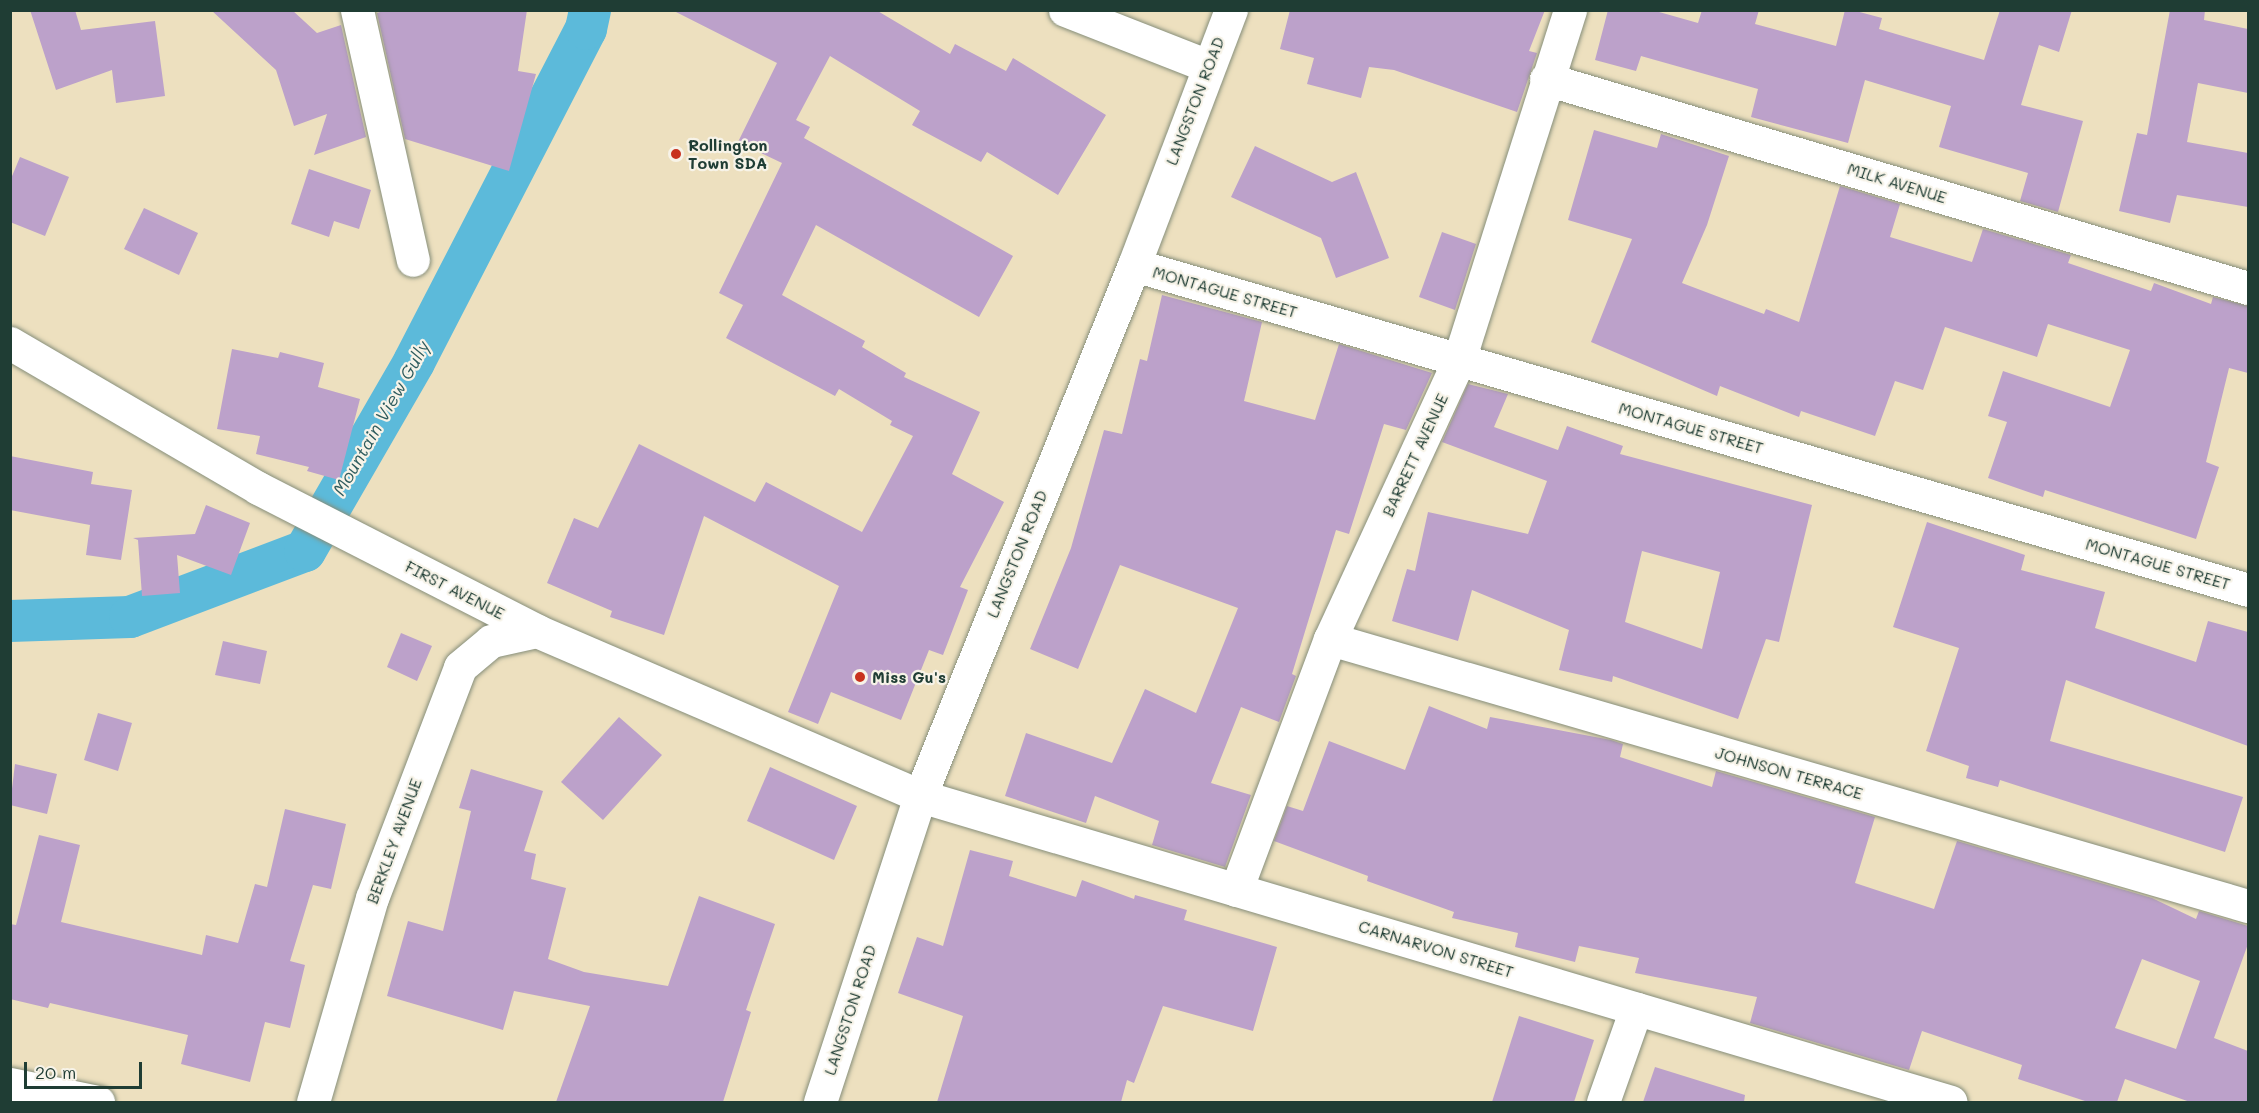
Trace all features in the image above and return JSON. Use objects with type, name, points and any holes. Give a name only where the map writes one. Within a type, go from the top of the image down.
[{"type":"street","points":[[357,10],[413,260]]},
{"type":"street","points":[[1065,10],[1208,66]]},
{"type":"street","name":"LANGSTON ROAD","points":[[820,1102],[920,796],[1134,265],[1231,10]]},
{"type":"street","name":"BARRETT AVENUE","points":[[1236,890],[1330,639],[1459,360],[1546,79],[1570,10]]},
{"type":"street","name":"MILK AVENUE","points":[[1546,79],[2248,288]]},
{"type":"street","name":"MONTAGUE STREET","points":[[1134,265],[2248,590]]},
{"type":"street","name":"FIRST AVENUE","points":[[10,343],[258,488],[537,631],[920,796]]},
{"type":"street","name":"BERKLEY AVENUE","points":[[313,1102],[372,898],[460,667],[491,641],[537,631]]},
{"type":"street","name":"JOHNSON TERRACE","points":[[1330,639],[2248,906]]},
{"type":"street","name":"CARNARVON STREET","points":[[920,796],[1951,1102]]},
{"type":"street","points":[[1603,1102],[1636,1009]]},
{"type":"street","points":[[10,1084],[98,1102]]},
{"type":"building","points":[[30,10],[75,10],[81,30],[155,21],[165,96],[116,103],[112,70],[56,90]]},
{"type":"building","points":[[211,10],[292,10],[317,33],[341,25],[366,137],[314,155],[327,114],[294,126],[276,70]]},
{"type":"building","points":[[386,10],[527,10],[518,71],[536,74],[509,171],[405,139],[377,13]]},
{"type":"building","points":[[672,10],[876,10],[950,54],[955,44],[1006,71],[1013,58],[1106,115],[1058,195],[987,152],[981,162],[912,125],[920,111],[830,56],[796,120],[810,127],[804,138],[1013,256],[979,317],[816,225],[782,295],[865,341],[862,347],[906,373],[904,377],[980,412],[952,474],[1004,502],[960,587],[968,590],[943,655],[929,650],[901,720],[831,692],[818,724],[788,712],[839,586],[704,516],[664,635],[610,617],[612,611],[547,583],[574,518],[598,528],[639,444],[755,502],[766,482],[862,532],[913,436],[890,425],[892,421],[839,389],[835,396],[726,338],[743,305],[719,293],[782,163],[738,142],[777,63]]},
{"type":"building","points":[[1290,10],[1545,10],[1529,51],[1537,53],[1517,112],[1394,70],[1369,67],[1361,98],[1307,84],[1314,58],[1280,49]]},
{"type":"building","points":[[1608,10],[1652,10],[1698,23],[1702,10],[1759,10],[1755,24],[1836,46],[1845,10],[1852,10],[1882,18],[1879,29],[1984,60],[2000,10],[2072,10],[2059,52],[2039,45],[2021,105],[2083,121],[2058,212],[2020,201],[2028,173],[1939,147],[1951,106],[1865,80],[1848,143],[1751,117],[1758,89],[1641,56],[1636,71],[1595,60]]},
{"type":"building","points":[[2170,10],[2205,10],[2204,20],[2248,29],[2248,93],[2198,83],[2187,142],[2248,153],[2248,207],[2177,195],[2170,223],[2119,211],[2137,133],[2147,135]]},
{"type":"building","points":[[1594,130],[1657,148],[1661,134],[1729,156],[1707,225],[1682,283],[1764,314],[1766,309],[1799,322],[1840,186],[1900,204],[1890,237],[1972,262],[1983,229],[2071,255],[2068,263],[2151,291],[2154,283],[2211,304],[2213,297],[2248,306],[2248,373],[2229,368],[2206,462],[2219,467],[2196,539],[2045,490],[2043,497],[1988,478],[2007,422],[1988,416],[2003,371],[2110,407],[2130,350],[2048,324],[2037,357],[1945,327],[1923,390],[1895,381],[1875,436],[1801,411],[1799,417],[1720,386],[1717,396],[1591,342],[1632,239],[1568,220]]},
{"type":"building","points":[[1255,146],[1332,182],[1356,172],[1389,258],[1336,278],[1321,238],[1231,197]]},
{"type":"building","points":[[20,157],[69,177],[45,236],[10,222],[10,181]]},
{"type":"building","points":[[309,169],[371,190],[359,229],[334,221],[329,237],[291,224]]},
{"type":"building","points":[[144,208],[198,233],[179,275],[124,249]]},
{"type":"building","points":[[1442,232],[1476,244],[1455,310],[1419,297]]},
{"type":"building","points":[[1162,295],[1262,322],[1244,401],[1315,420],[1339,344],[1432,373],[1406,430],[1384,424],[1349,534],[1336,530],[1292,674],[1296,676],[1279,722],[1241,707],[1211,783],[1251,795],[1225,867],[1152,845],[1159,821],[1095,796],[1086,823],[1005,796],[1026,733],[1112,763],[1145,689],[1196,713],[1238,608],[1120,565],[1078,669],[1030,649],[1071,548],[1104,430],[1122,434],[1140,359],[1147,361]]},
{"type":"building","points":[[232,349],[278,358],[280,352],[324,363],[318,387],[360,399],[339,480],[307,471],[309,467],[256,454],[260,436],[217,429]]},
{"type":"building","points":[[1468,384],[1508,394],[1494,427],[1558,450],[1567,426],[1623,446],[1620,454],[1812,505],[1779,642],[1766,639],[1738,719],[1613,676],[1612,682],[1559,670],[1569,630],[1472,590],[1458,641],[1392,621],[1407,569],[1415,571],[1428,512],[1528,534],[1547,481],[1442,442]],"holes":[[[1642,551],[1720,572],[1702,649],[1625,622]]]},
{"type":"building","points":[[10,456],[93,472],[91,484],[132,490],[121,560],[86,555],[90,525],[10,510]]},
{"type":"building","points":[[206,505],[250,523],[231,575],[177,555],[180,593],[142,596],[138,540],[133,538],[195,534]]},
{"type":"building","points":[[1927,522],[2025,555],[2021,570],[2105,592],[2095,628],[2196,662],[2208,621],[2248,632],[2248,746],[2066,680],[2050,741],[2243,797],[2225,852],[2000,780],[1998,787],[1966,778],[1969,766],[1926,751],[1959,648],[1893,627]]},
{"type":"building","points":[[401,633],[432,646],[417,681],[387,667]]},
{"type":"building","points":[[223,641],[267,651],[260,684],[215,675]]},
{"type":"building","points":[[1429,706],[1487,729],[1490,717],[1611,740],[1623,744],[1620,757],[1712,787],[1716,771],[1875,817],[1855,883],[1934,909],[1957,841],[2152,898],[2196,919],[2199,911],[2248,926],[2248,944],[2214,1038],[2248,1051],[2248,1102],[2190,1102],[2125,1079],[2117,1102],[2088,1102],[2018,1079],[2022,1065],[1922,1031],[1909,1070],[1750,1023],[1757,997],[1635,973],[1639,958],[1579,946],[1575,962],[1515,947],[1518,933],[1452,918],[1454,912],[1367,881],[1368,876],[1274,841],[1287,806],[1303,811],[1329,741],[1405,770]],"holes":[[[2142,959],[2200,981],[2176,1049],[2115,1028]]]},
{"type":"building","points":[[98,713],[132,723],[118,771],[84,760]]},
{"type":"building","points":[[619,717],[662,755],[603,820],[561,782]]},
{"type":"building","points":[[15,764],[57,774],[47,814],[10,805]]},
{"type":"building","points":[[770,767],[857,806],[834,860],[747,821]]},
{"type":"building","points":[[471,769],[543,791],[524,851],[536,854],[531,879],[566,888],[548,959],[584,972],[668,986],[699,896],[775,924],[746,1010],[751,1012],[723,1102],[556,1102],[590,1006],[514,991],[503,1030],[387,996],[408,921],[443,931],[471,811],[459,808]]},
{"type":"building","points":[[285,809],[346,824],[331,889],[313,885],[290,961],[305,965],[290,1028],[265,1022],[250,1082],[181,1064],[188,1035],[50,1003],[48,1008],[10,999],[10,924],[16,925],[39,835],[80,845],[61,922],[202,955],[206,935],[238,943],[255,884],[267,887]]},
{"type":"building","points":[[970,850],[1013,861],[1009,876],[1076,897],[1082,880],[1134,899],[1135,895],[1187,910],[1184,920],[1277,947],[1253,1031],[1163,1006],[1134,1083],[1127,1080],[1121,1102],[937,1102],[963,1016],[898,993],[917,937],[943,946]]},
{"type":"building","points":[[1519,1016],[1594,1040],[1574,1102],[1492,1102]]},
{"type":"building","points":[[1655,1067],[1745,1095],[1744,1102],[1643,1102]]},
{"type":"waterway","name":"Mountain View Gully","points":[[10,621],[130,617],[305,551],[414,362],[586,29],[590,10]]},
{"type":"place","name":"Rollington Town SDA","points":[[676,154]]},
{"type":"place","name":"Miss Gu's","points":[[860,677]]}]
